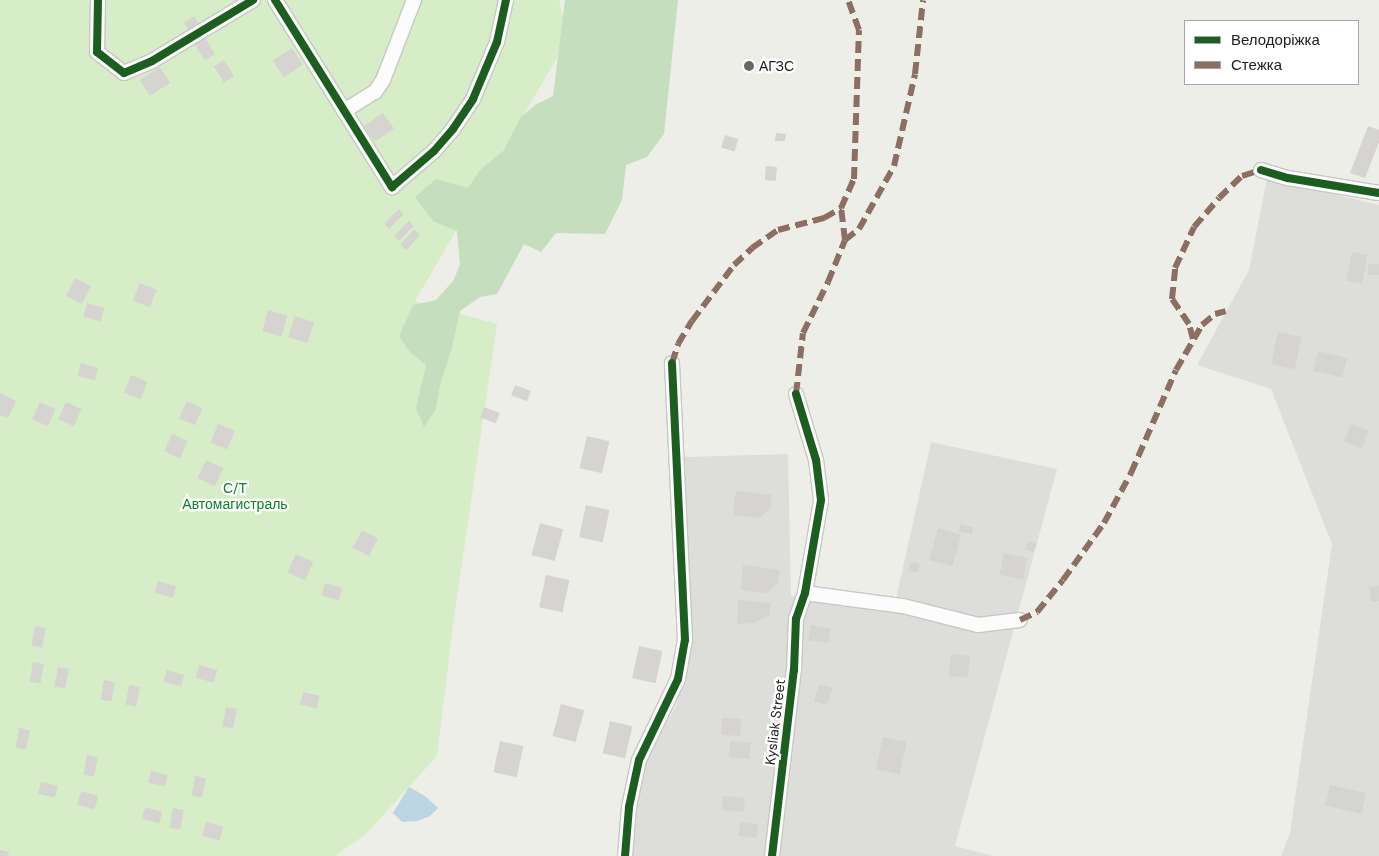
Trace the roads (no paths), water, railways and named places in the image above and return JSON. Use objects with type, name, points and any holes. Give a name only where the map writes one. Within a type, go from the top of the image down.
[{"type":"street","points":[[98,0],[97,52],[124,72],[152,61],[253,0]]},
{"type":"street","points":[[276,0],[392,187],[434,151],[473,99],[497,42],[506,0]]},
{"type":"street","points":[[344,111],[375,92],[383,80],[414,0]]},
{"type":"street","points":[[1261,170],[1288,178],[1379,193]]},
{"type":"street","points":[[625,856],[629,807],[639,760],[678,679],[685,640],[672,363]]},
{"type":"street","name":"Kysliak Street","points":[[772,856],[794,670],[796,619],[805,593],[821,500],[816,460],[796,394]]},
{"type":"street","points":[[805,593],[903,606],[978,625],[1020,620]]},
{"type":"water","points":[[409,787],[425,796],[438,808],[430,816],[418,821],[402,822],[393,813]]},
{"type":"place","name":"АГЗС","points":[[749,66]]},
{"type":"park label","name":"С/Т Автомагистраль","points":[[235,496]]}]
